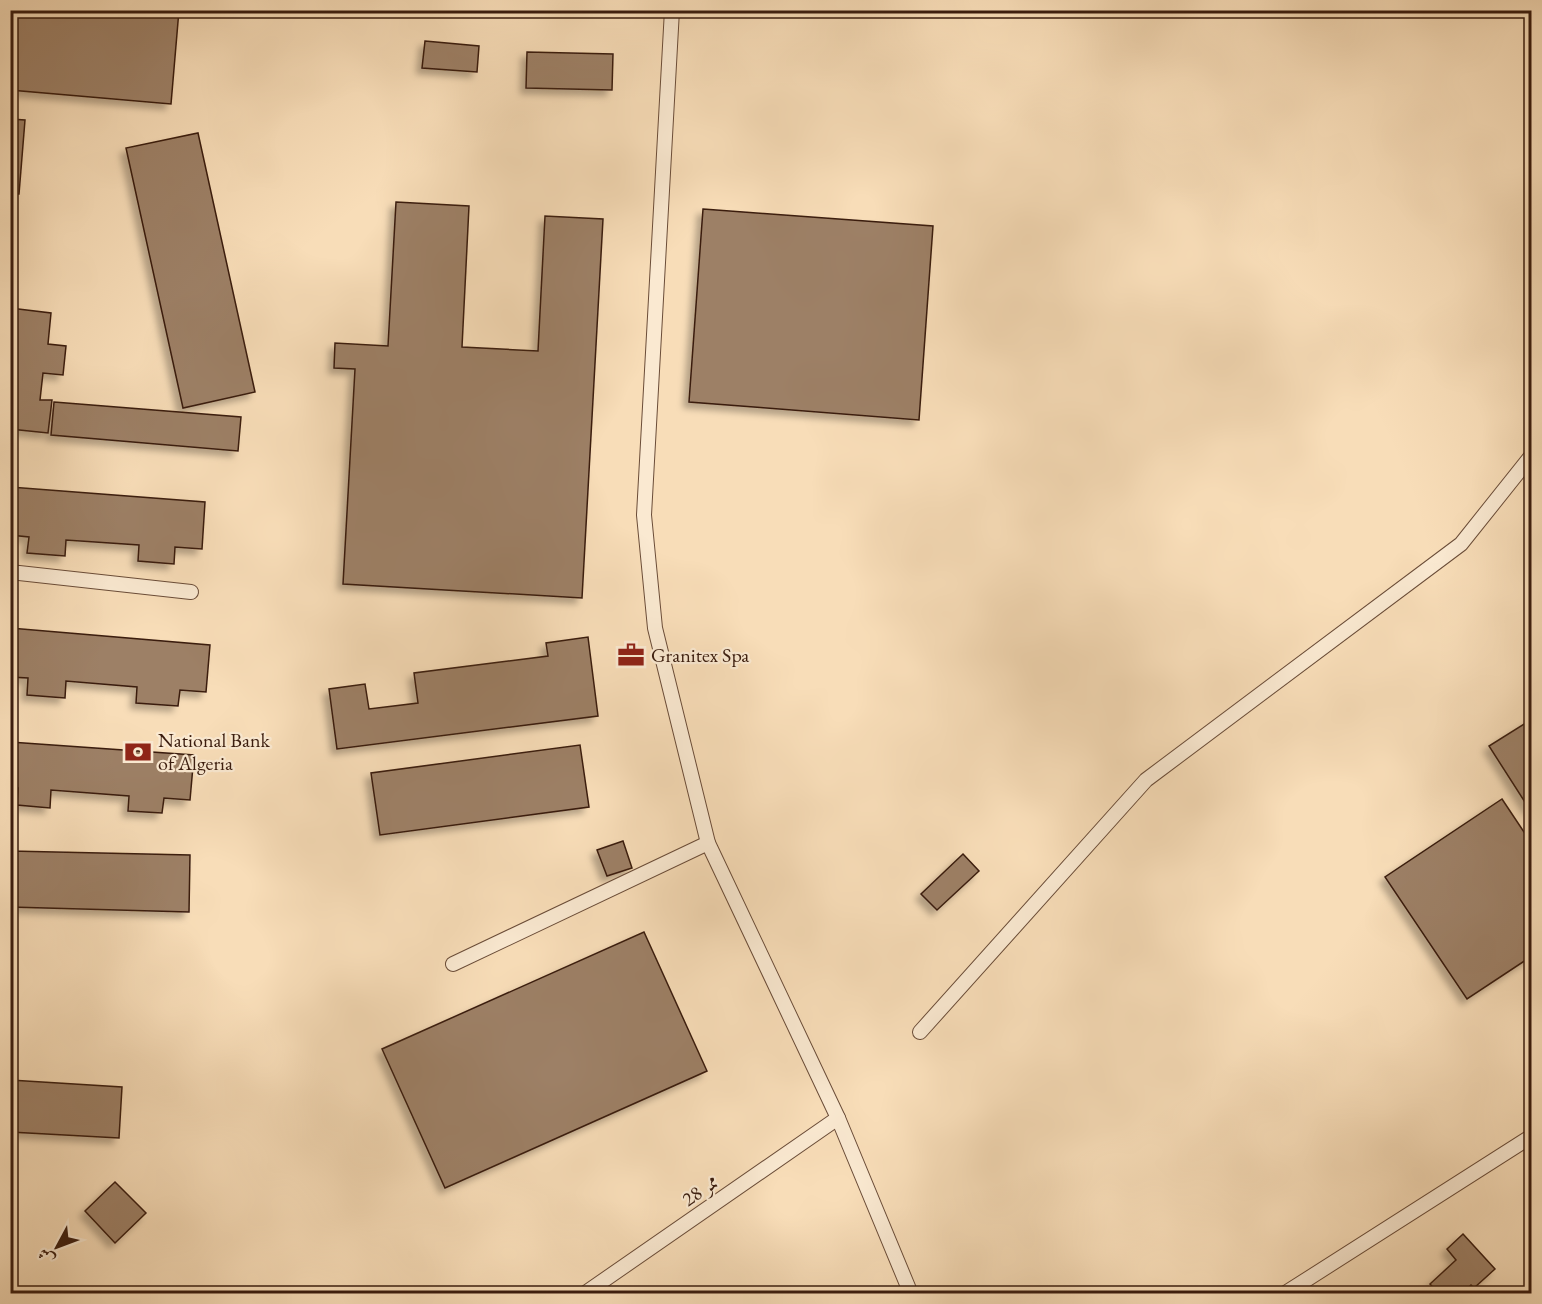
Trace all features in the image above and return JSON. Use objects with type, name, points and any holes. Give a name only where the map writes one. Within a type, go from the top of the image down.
[{"type":"lane","points":[[672,10],[644,515],[655,628],[708,843],[838,1118],[911,1293]]},
{"type":"lane","points":[[920,1032],[1146,780],[1461,544],[1532,454]]},
{"type":"lane","points":[[10,572],[191,592]]},
{"type":"lane","points":[[453,964],[708,843]]},
{"type":"lane","name":"ممر 28","points":[[584,1293],[838,1118]]},
{"type":"lane","points":[[1284,1293],[1532,1136]]},
{"type":"building","points":[[10,10],[179,10],[171,104],[10,90]]},
{"type":"building","points":[[425,41],[479,46],[477,72],[422,68]]},
{"type":"building","points":[[527,52],[613,54],[612,90],[526,88]]},
{"type":"building","points":[[10,119],[25,120],[19,194],[10,194]]},
{"type":"building","points":[[198,133],[255,392],[183,408],[126,148]]},
{"type":"building","points":[[396,202],[469,206],[462,347],[538,351],[545,216],[603,219],[582,598],[343,584],[355,369],[334,368],[335,343],[388,346]]},
{"type":"building","points":[[703,209],[933,226],[919,420],[689,402]]},
{"type":"building","points":[[10,308],[51,313],[48,344],[66,346],[63,375],[43,373],[40,400],[52,400],[48,433],[10,429]]},
{"type":"building","points":[[54,402],[241,417],[238,451],[51,435]]},
{"type":"building","points":[[10,487],[205,502],[202,549],[175,547],[174,564],[138,561],[139,545],[66,540],[65,556],[27,553],[29,537],[10,535]]},
{"type":"building","points":[[10,628],[210,645],[206,692],[180,690],[178,706],[136,703],[137,687],[66,681],[65,698],[27,695],[28,678],[10,677]]},
{"type":"building","points":[[588,637],[598,716],[337,749],[329,689],[365,684],[369,709],[418,703],[414,673],[548,656],[546,643]]},
{"type":"building","points":[[1532,719],[1532,809],[1530,810],[1489,746]]},
{"type":"building","points":[[10,742],[194,755],[190,800],[164,798],[162,813],[128,811],[129,796],[51,790],[50,808],[17,805],[18,788],[10,788]]},
{"type":"building","points":[[580,745],[589,807],[380,835],[371,773]]},
{"type":"building","points":[[1502,799],[1532,844],[1532,956],[1467,999],[1385,877]]},
{"type":"building","points":[[623,841],[632,868],[607,876],[597,850]]},
{"type":"building","points":[[10,851],[190,855],[189,912],[10,907]]},
{"type":"building","points":[[963,854],[979,871],[937,910],[921,894]]},
{"type":"building","points":[[644,932],[707,1071],[445,1188],[382,1049]]},
{"type":"building","points":[[10,1080],[122,1087],[119,1138],[10,1132]]},
{"type":"building","points":[[115,1182],[146,1213],[115,1243],[85,1211]]},
{"type":"building","points":[[1463,1234],[1495,1269],[1474,1288],[1471,1285],[1462,1294],[1439,1294],[1430,1284],[1456,1260],[1447,1249]]},
{"type":"place","name":"Granitex Spa","points":[[631,655]]},
{"type":"place","name":"National Bank of Algeria","points":[[138,752]]}]
